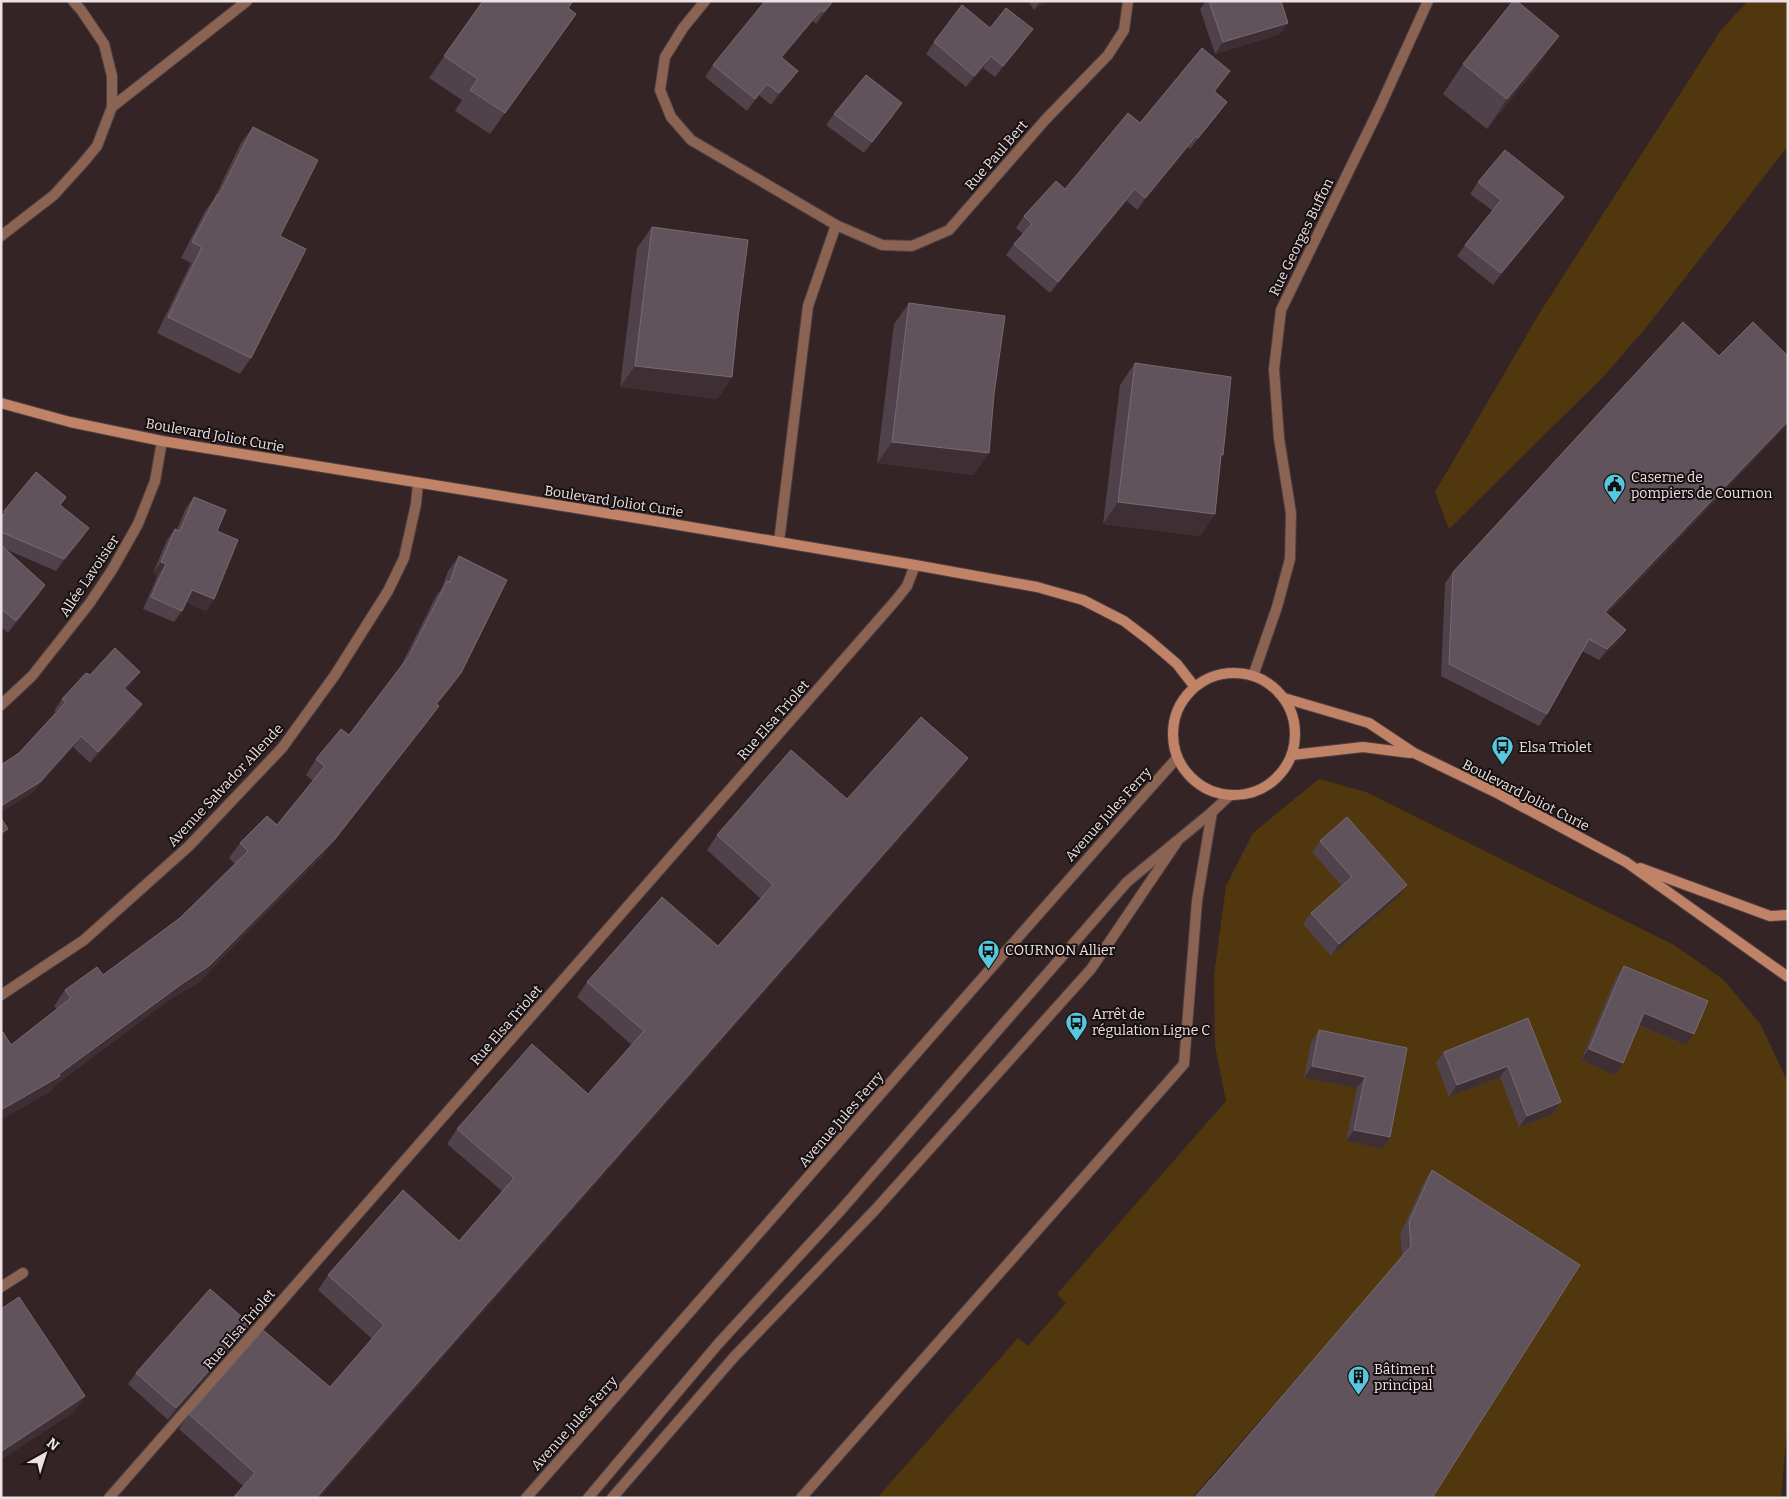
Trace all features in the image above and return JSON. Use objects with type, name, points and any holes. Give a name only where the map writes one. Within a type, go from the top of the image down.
[{"type":"street","points":[[1,236],[54,195],[83,163],[97,146],[112,108],[112,76],[104,44],[73,1]]},
{"type":"street","points":[[112,108],[248,1]]},
{"type":"street","name":"Rue Paul Bert","points":[[704,1],[683,28],[665,57],[660,90],[672,117],[691,140],[836,224],[882,245],[912,246],[949,230],[1046,119],[1108,55],[1124,30],[1128,1]]},
{"type":"street","name":"Rue Georges Buffon","points":[[1253,676],[1277,607],[1290,559],[1291,513],[1279,438],[1274,369],[1282,310],[1379,109],[1428,1]]},
{"type":"street","points":[[779,542],[808,306],[836,224]]},
{"type":"street","name":"Boulevard Joliot Curie","points":[[1,404],[70,422],[162,441],[779,542],[1037,587],[1083,600],[1124,622],[1177,664],[1194,686]]},
{"type":"street","name":"Allée Lavoisier","points":[[1,705],[32,676],[89,604],[112,570],[138,524],[152,489],[162,441]]},
{"type":"street","name":"Avenue Salvador Allende","points":[[1,995],[84,940],[189,846],[282,748],[335,675],[388,591],[404,558],[416,504],[418,483]]},
{"type":"street","name":"Rue Elsa Triolet","points":[[109,1498],[896,600],[908,586],[915,565]]},
{"type":"street","points":[[1226,673],[1243,673],[1253,676],[1267,683],[1284,698],[1293,716],[1296,736],[1292,755],[1285,769],[1274,781],[1261,790],[1246,795],[1229,796],[1211,791],[1196,783],[1185,772],[1177,758],[1172,732],[1178,707],[1194,686],[1209,677],[1226,673]]},
{"type":"street","name":"Boulevard Joliot Curie","points":[[1284,698],[1369,723],[1414,753],[1496,793],[1626,862],[1770,916],[1788,916]]},
{"type":"street","name":"Boulevard Joliot Curie","points":[[1292,755],[1363,747],[1414,753]]},
{"type":"street","name":"Avenue Jules Ferry","points":[[526,1498],[1177,758]]},
{"type":"street","points":[[588,1498],[718,1344],[840,1210],[1127,882],[1177,842],[1229,796]]},
{"type":"street","points":[[801,1498],[1184,1064],[1197,901],[1212,812]]},
{"type":"street","points":[[612,1498],[734,1357],[875,1210],[1091,969],[1177,842]]},
{"type":"street","name":"Boulevard Joliot Curie","points":[[1626,862],[1788,978]]},
{"type":"street","points":[[1,1287],[23,1273]]},
{"type":"shaded area","points":[[1748,1],[1788,1],[1788,146],[1645,329],[1603,377],[1449,529],[1435,492],[1539,314],[1721,30]]},
{"type":"shaded area","points":[[1319,779],[1366,792],[1674,945],[1724,980],[1761,1025],[1788,1083],[1788,1419],[1781,1498],[1432,1498],[1571,1277],[1400,1234],[1402,1258],[1192,1498],[877,1498],[1018,1338],[1028,1346],[1066,1303],[1057,1294],[1226,1101],[1215,1046],[1214,975],[1226,886],[1253,833]]},
{"type":"building","points":[[483,1],[573,1],[568,8],[576,14],[505,113],[470,90],[478,79],[444,56]]},
{"type":"building","points":[[765,1],[833,1],[824,12],[821,10],[781,57],[798,71],[779,93],[767,84],[755,99],[713,65]]},
{"type":"building","points":[[1209,1],[1281,1],[1288,23],[1223,42]]},
{"type":"building","points":[[1513,1],[1517,1],[1559,36],[1507,99],[1463,64]]},
{"type":"building","points":[[962,5],[990,28],[1006,8],[1033,29],[1003,66],[991,56],[974,76],[934,42]]},
{"type":"building","points":[[1202,48],[1230,71],[1214,91],[1227,102],[1145,198],[1135,189],[1058,282],[1014,244],[1032,224],[1024,216],[1056,181],[1065,189],[1128,113],[1140,123]]},
{"type":"building","points":[[866,75],[902,103],[872,142],[834,114]]},
{"type":"building","points":[[253,127],[318,160],[280,236],[306,249],[251,358],[168,317],[202,247],[192,242],[217,195],[219,195]]},
{"type":"building","points":[[1505,150],[1564,197],[1501,273],[1465,245],[1501,200],[1478,182]]},
{"type":"building","points":[[652,227],[748,240],[732,377],[635,366]]},
{"type":"building","points":[[909,303],[1005,316],[994,394],[989,453],[892,442]]},
{"type":"building","name":"Caserne de pompiers de Cournon","points":[[1683,322],[1719,356],[1753,322],[1788,356],[1788,421],[1605,612],[1626,630],[1607,649],[1589,639],[1547,714],[1449,664],[1453,572]]},
{"type":"building","points":[[1135,363],[1231,377],[1215,514],[1118,502]]},
{"type":"building","points":[[36,472],[66,497],[60,505],[89,528],[64,559],[1,532],[1,518],[6,512],[4,511]]},
{"type":"building","points":[[194,497],[226,510],[217,531],[238,540],[214,599],[192,590],[182,611],[151,597],[166,564],[161,562],[175,529],[180,531]]},
{"type":"building","points":[[1,545],[45,585],[16,621],[1,609]]},
{"type":"building","points":[[459,556],[507,580],[461,673],[436,704],[439,706],[334,840],[209,966],[59,1074],[60,1076],[1,1110],[1,1033],[3,1032],[11,1045],[71,998],[65,990],[97,967],[103,975],[180,918],[248,851],[240,843],[267,816],[277,825],[325,766],[316,759],[341,729],[349,735],[409,656],[447,581],[450,582]]},
{"type":"building","points":[[115,648],[140,672],[124,688],[142,704],[98,752],[81,736],[40,782],[1,806],[1,765],[19,753],[66,702],[62,699],[86,673],[90,675]]},
{"type":"building","points":[[921,717],[968,758],[316,1498],[233,1498],[255,1473],[189,1414],[263,1330],[330,1387],[384,1325],[328,1275],[403,1190],[459,1241],[514,1178],[457,1129],[532,1044],[588,1094],[644,1031],[587,982],[662,897],[718,946],[773,885],[717,835],[791,750],[847,799]]},
{"type":"building","points":[[1347,817],[1407,885],[1339,944],[1311,913],[1352,877],[1320,841]]},
{"type":"building","points":[[1,818],[8,829],[1,833]]},
{"type":"building","points":[[1624,966],[1708,1001],[1694,1034],[1644,1013],[1623,1063],[1589,1049]]},
{"type":"building","points":[[1528,1018],[1561,1102],[1527,1116],[1508,1066],[1457,1085],[1444,1052]]},
{"type":"building","points":[[1319,1030],[1407,1048],[1390,1137],[1354,1130],[1365,1077],[1312,1066]]},
{"type":"building","points":[[1432,1170],[1580,1265],[1432,1498],[1194,1498],[1411,1246],[1409,1222]]},
{"type":"building","points":[[210,1289],[250,1324],[176,1408],[136,1373]]},
{"type":"building","points":[[19,1297],[85,1396],[2,1451],[1,1309]]},
{"type":"place","name":"Caserne de pompiers de Cournon","points":[[1615,504]]},
{"type":"place","name":"Elsa Triolet","points":[[1503,766]]},
{"type":"place","name":"COURNON Allier","points":[[989,969]]},
{"type":"place","name":"Arrêt de régulation Ligne C","points":[[1076,1041]]},
{"type":"place","name":"Bâtiment principal","points":[[1358,1396]]}]
